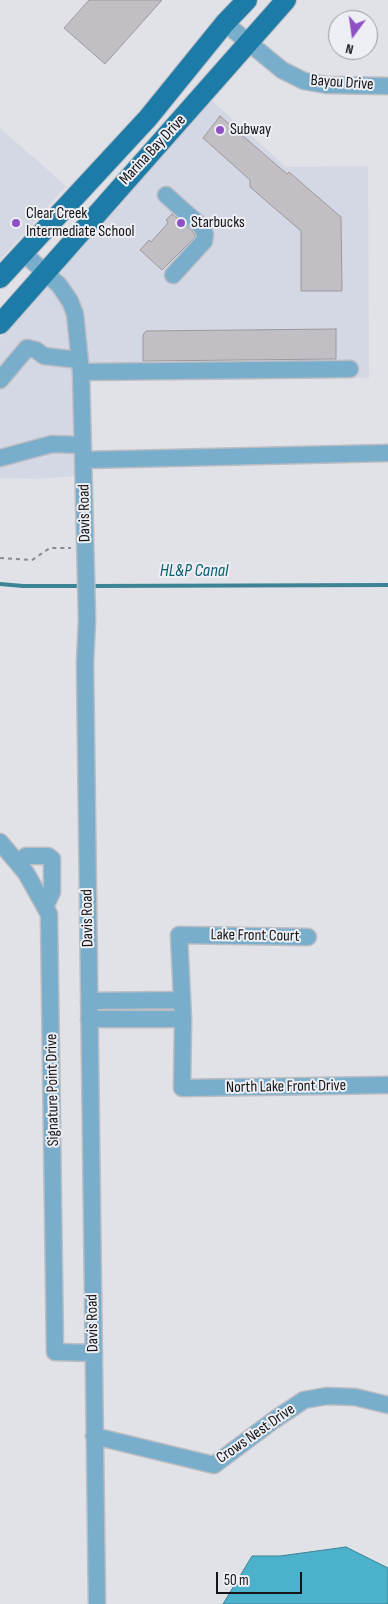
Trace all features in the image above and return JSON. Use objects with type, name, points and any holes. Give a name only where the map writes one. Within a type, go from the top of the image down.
[{"type":"main road","name":"Marina Bay Drive","points":[[0,278],[22,252],[39,237],[148,118],[225,23],[247,0]]},
{"type":"main road","name":"Marina Bay Drive","points":[[0,324],[286,0]]},
{"type":"main road","points":[[148,118],[164,139]]},
{"type":"main road","points":[[104,166],[123,183]]},
{"type":"street","name":"Bayou Drive","points":[[225,23],[282,70],[304,81],[327,86],[388,86]]},
{"type":"street","points":[[166,195],[202,227],[205,234],[204,241],[173,275]]},
{"type":"street","name":"Davis Road","points":[[22,252],[59,285],[70,301],[75,314],[80,366],[83,452],[81,549],[87,618],[85,663],[97,1604]]},
{"type":"street","points":[[0,380],[27,348],[36,350],[44,356],[80,366],[350,369]]},
{"type":"street","points":[[0,458],[52,444],[83,452],[388,453]]},
{"type":"street","name":"Signature Point Drive","points":[[0,842],[26,872],[49,914],[55,1352],[94,1353]]},
{"type":"street","points":[[18,863],[26,856],[48,856],[52,859],[52,892],[45,907]]},
{"type":"street","name":"Lake Front Court","points":[[182,1000],[179,935],[308,936]]},
{"type":"street","points":[[89,1001],[182,1000],[183,1019],[90,1019]]},
{"type":"street","name":"North Lake Front Drive","points":[[183,1019],[182,1088],[388,1085]]},
{"type":"street","name":"Crows Nest Drive","points":[[94,1436],[214,1465],[304,1400],[327,1396],[355,1397],[388,1405]]},
{"type":"path","points":[[0,558],[32,560],[50,548],[81,549]]},
{"type":"shaded area","points":[[208,97],[286,167],[368,166],[369,378],[72,379],[77,476],[37,479],[0,478],[0,338]]},
{"type":"shaded area","name":"Clear Creek Intermediate School","points":[[0,128],[66,186],[0,260]]},
{"type":"water","points":[[346,1547],[388,1568],[388,1604],[223,1604],[252,1556],[280,1556]]},
{"type":"building","points":[[89,0],[162,0],[105,64],[64,28]]},
{"type":"building","points":[[220,116],[287,174],[289,172],[341,217],[342,291],[301,291],[301,231],[250,187],[250,180],[203,138]]},
{"type":"building","points":[[172,214],[194,233],[195,237],[162,270],[140,250],[149,240],[151,242],[167,224],[166,220]]},
{"type":"building","points":[[336,329],[336,359],[143,361],[143,335],[146,331]]},
{"type":"waterway","name":"HL&P Canal","points":[[0,584],[83,586]]},
{"type":"waterway","name":"HL&P Canal","points":[[90,586],[388,585]]},
{"type":"place","name":"Subway","points":[[220,130]]},
{"type":"place","name":"Clear Creek Intermediate School","points":[[16,223]]},
{"type":"place","name":"Starbucks","points":[[181,223]]}]
